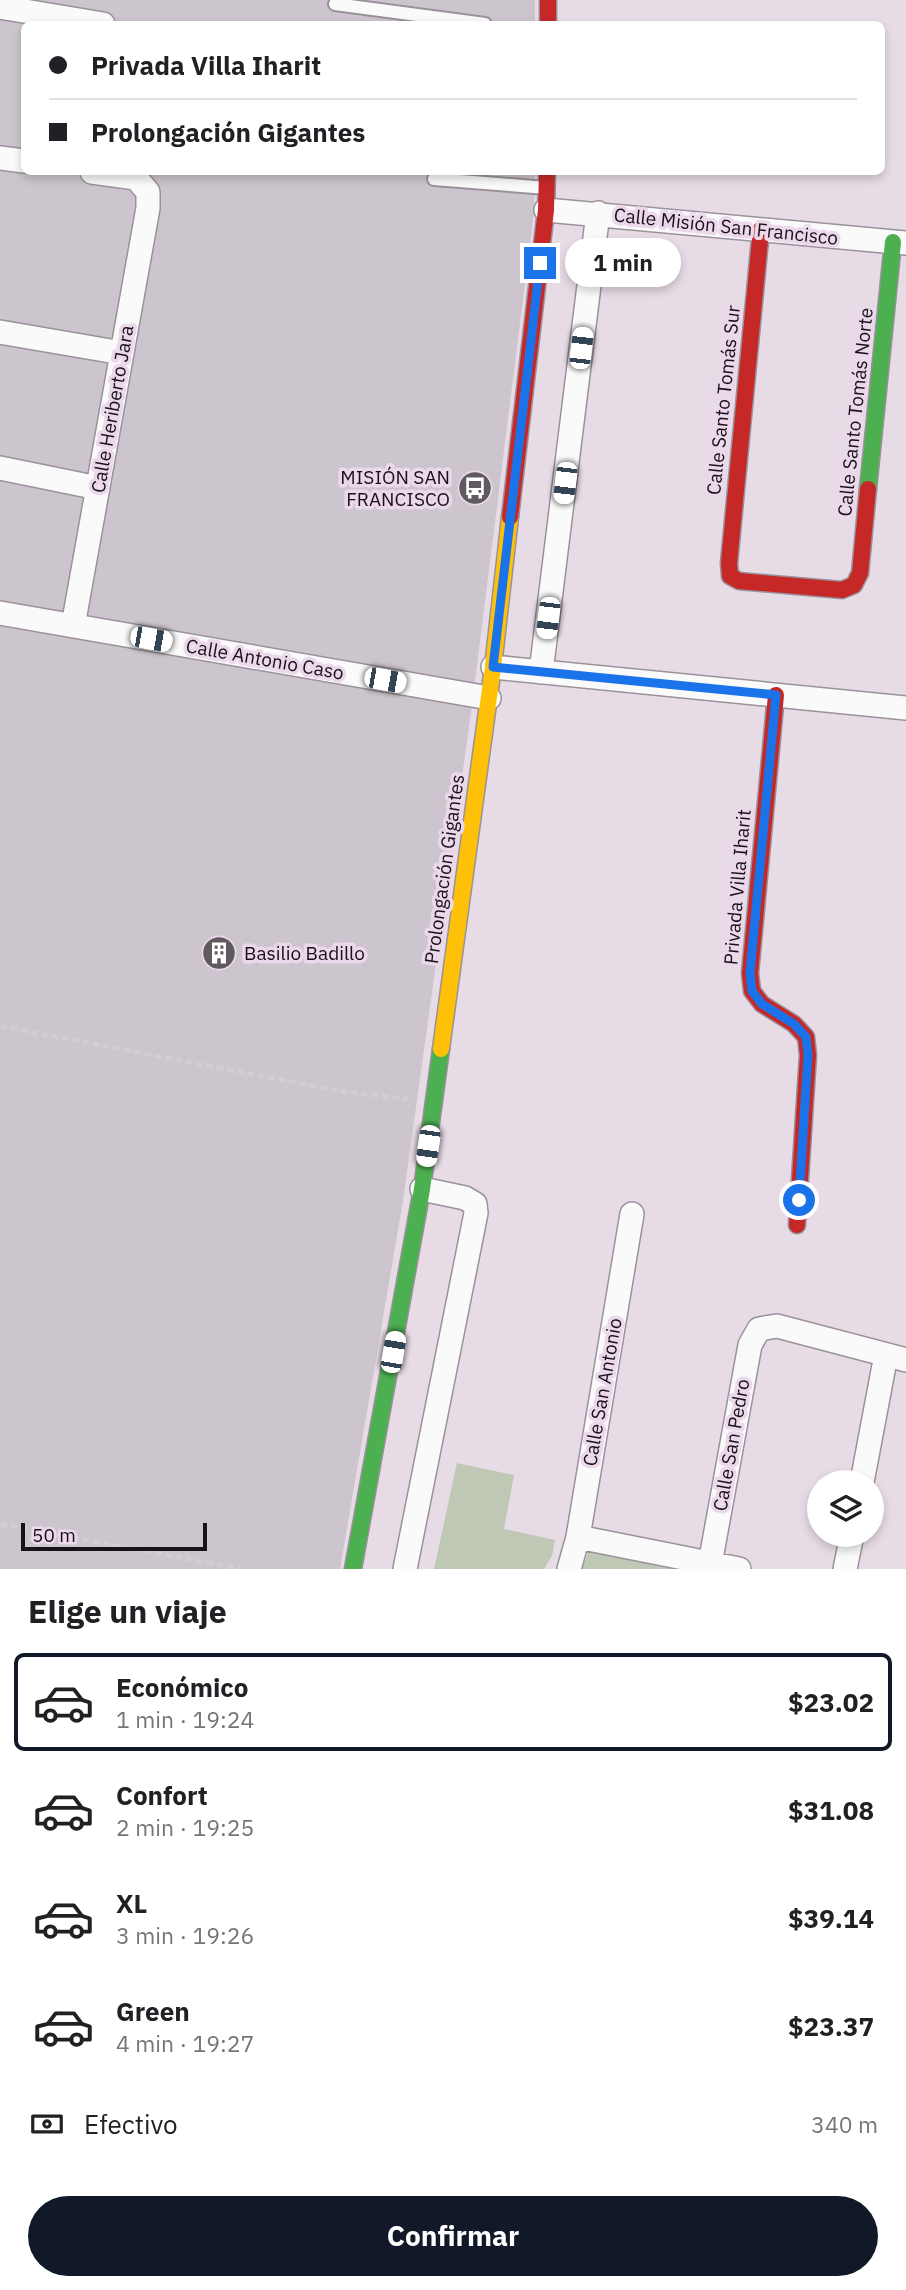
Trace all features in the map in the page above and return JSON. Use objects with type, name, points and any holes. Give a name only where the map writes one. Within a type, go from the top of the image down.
[{"type":"street","points":[[548,0],[548,21]]},
{"type":"street","points":[[0,7],[85,21]]},
{"type":"street","points":[[0,158],[21,161]]},
{"type":"street","name":"Calle Heriberto Jara","points":[[73,626],[148,208],[148,192],[136,178],[114,175]]},
{"type":"street","name":"Calle Misión San Francisco","points":[[547,190],[598,213],[900,242]]},
{"type":"street","name":"Prolongación Gigantes","points":[[354,1569],[422,1189],[493,667],[547,190]]},
{"type":"street","points":[[541,672],[598,213]]},
{"type":"street","name":"Calle Santo Tomás Sur","points":[[761,229],[729,563],[730,576],[739,581],[842,590],[854,585]]},
{"type":"street","name":"Calle Santo Tomás Norte","points":[[854,585],[860,573],[900,242]]},
{"type":"street","points":[[0,332],[122,353]]},
{"type":"street","points":[[0,468],[98,488]]},
{"type":"street","name":"Calle Antonio Caso","points":[[0,613],[489,698]]},
{"type":"street","points":[[493,667],[906,708]]},
{"type":"street","name":"Privada Villa Iharit","points":[[776,695],[750,973],[752,991],[762,1004],[794,1024],[806,1037],[808,1055],[797,1225]]},
{"type":"street","points":[[405,1569],[476,1213],[475,1204],[466,1198],[422,1189]]},
{"type":"street","name":"Calle San Antonio","points":[[569,1569],[578,1537],[632,1214]]},
{"type":"street","name":"Calle San Pedro","points":[[710,1564],[750,1345],[759,1329],[777,1326],[896,1357]]},
{"type":"street","points":[[865,1470],[896,1357]]},
{"type":"street","points":[[578,1537],[739,1569]]},
{"type":"street","points":[[845,1569],[850,1547]]},
{"type":"lane","points":[[335,4],[462,21]]},
{"type":"lane","points":[[434,179],[547,190]]},
{"type":"path","points":[[0,1026],[340,1091],[433,1102]]},
{"type":"path","points":[[0,1524],[242,1569]]},
{"type":"green space","points":[[457,1463],[514,1475],[504,1529],[555,1540],[552,1556],[544,1569],[434,1569]]},
{"type":"green space","points":[[589,1551],[678,1569],[582,1569]]},
{"type":"building","name":"Basilio Badillo","points":[[0,0],[535,0],[535,21],[21,21],[21,175],[535,175],[534,212],[472,705],[403,1201],[340,1569],[0,1569]]},
{"type":"traffic: fast","points":[[868,489],[893,242]]},
{"type":"traffic: fast","points":[[353,1569],[422,1189],[441,1049]]},
{"type":"traffic: slow","points":[[441,1049],[493,667],[510,517]]},
{"type":"traffic: jam","points":[[548,0],[548,21]]},
{"type":"traffic: jam","points":[[510,517],[546,210],[547,175]]},
{"type":"traffic: jam","points":[[761,229],[729,563],[730,576],[739,581],[842,590],[854,585],[860,573],[868,489]]},
{"type":"traffic: jam","points":[[776,695],[750,973],[752,991],[762,1004],[794,1024],[806,1037],[808,1055],[797,1225]]},
{"type":"place","name":"MISIÓN SAN FRANCISCO","points":[[475,488]]},
{"type":"place","name":"Basilio Badillo","points":[[219,953]]},
{"type":"route","points":[[540,263],[493,667],[776,695],[750,973],[752,991],[762,1004],[794,1024],[806,1037],[808,1055],[799,1200]]}]
